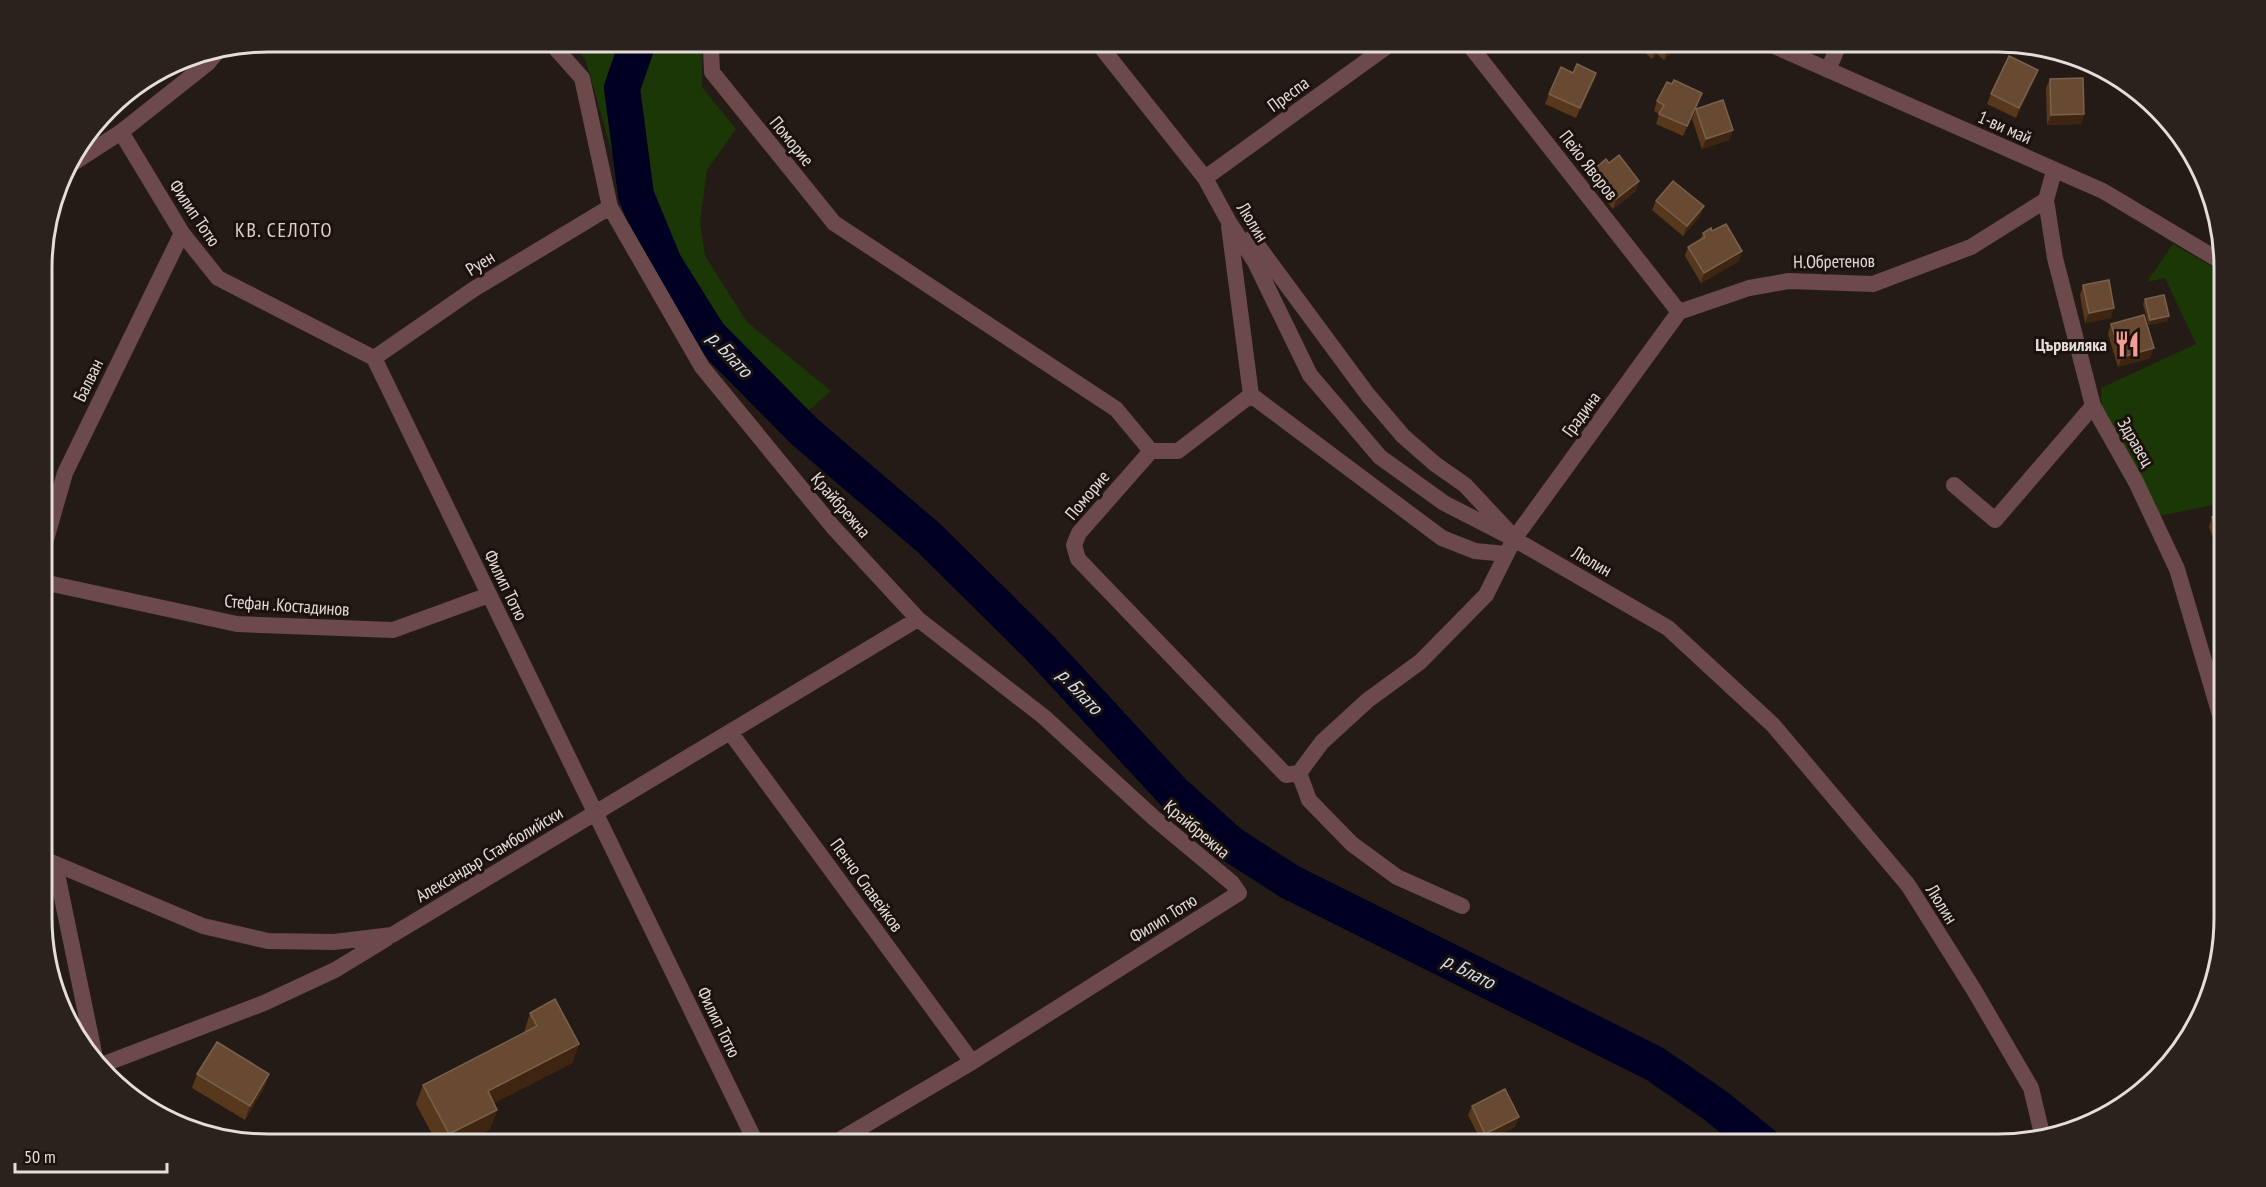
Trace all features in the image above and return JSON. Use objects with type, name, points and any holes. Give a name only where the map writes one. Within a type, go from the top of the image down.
[{"type":"street","name":"Крайбрежна","points":[[559,52],[582,78],[610,207],[702,367],[833,527],[918,619],[1044,717],[1154,818],[1232,884],[1239,893]]},
{"type":"street","name":"Поморие","points":[[711,52],[712,72],[834,223],[1116,409],[1151,451],[1079,533],[1074,545],[1078,559],[1277,767],[1286,775],[1299,773]]},
{"type":"street","name":"Люлин","points":[[1105,52],[1205,178],[1229,222],[1255,262],[1310,375],[1380,457],[1444,503],[1514,539],[1668,628],[1773,725],[1908,885],[1974,990],[2031,1088],[2041,1130]]},
{"type":"street","name":"Преспа","points":[[1205,178],[1379,52]]},
{"type":"street","name":"Пейо Яворов","points":[[1475,52],[1679,312]]},
{"type":"street","name":"1-ви май","points":[[1788,52],[2103,191],[2213,257]]},
{"type":"street","points":[[1828,70],[1836,52]]},
{"type":"street","points":[[85,156],[121,132],[209,61]]},
{"type":"street","name":"Филип Тотю","points":[[121,132],[182,233],[218,278],[374,358],[752,1134]]},
{"type":"street","name":"Здравец","points":[[2054,171],[2046,200],[2055,258],[2093,406],[2136,482],[2177,569],[2214,694]]},
{"type":"street","points":[[1216,198],[1238,220],[1368,394],[1403,436],[1465,485],[1514,539],[1486,595],[1420,662],[1368,700],[1322,742],[1299,773],[1309,800],[1352,844],[1397,877],[1462,906]]},
{"type":"street","name":"Н.Обретенов","points":[[1679,312],[1749,288],[1790,281],[1873,284],[1971,247],[2046,200]]},
{"type":"street","name":"Руен","points":[[374,358],[474,289],[610,207]]},
{"type":"street","points":[[1229,222],[1251,395],[1442,538],[1475,551],[1506,554]]},
{"type":"street","name":"Балван","points":[[52,518],[65,473],[182,233]]},
{"type":"street","name":"Градина","points":[[1514,539],[1679,312]]},
{"type":"street","points":[[1151,451],[1178,451],[1251,395]]},
{"type":"street","points":[[1954,484],[1995,520],[2093,406]]},
{"type":"street","name":"Стефан .Костадинов","points":[[52,584],[237,624],[393,630],[489,595]]},
{"type":"street","name":"Александър Стамболийски","points":[[52,862],[203,926],[268,941],[334,942],[392,935],[918,619]]},
{"type":"street","name":"Пенчо Славейков","points":[[729,732],[972,1062]]},
{"type":"street","points":[[52,873],[93,1044]]},
{"type":"street","name":"Филип Тотю","points":[[850,1134],[972,1062],[1239,893]]},
{"type":"street","points":[[106,1061],[264,1003],[335,970],[392,935]]},
{"type":"green space","points":[[580,52],[702,52],[702,87],[736,129],[707,170],[700,222],[705,256],[747,322],[831,391],[783,433],[699,345],[629,213],[586,61]]},
{"type":"green space","points":[[2173,244],[2214,267],[2214,505],[2159,516],[2102,419],[2101,388],[2196,344],[2165,278],[2147,282]]},
{"type":"building","points":[[2009,56],[2038,70],[2019,108],[1991,94]]},
{"type":"building","points":[[1577,64],[1596,73],[1580,108],[1549,94],[1561,67],[1573,73]]},
{"type":"building","points":[[2083,78],[2084,114],[2051,115],[2050,79]]},
{"type":"building","points":[[1674,80],[1702,93],[1687,126],[1659,114],[1664,105],[1657,101],[1667,82],[1672,84]]},
{"type":"building","points":[[1723,100],[1733,130],[1706,139],[1696,109]]},
{"type":"building","points":[[1619,155],[1639,181],[1616,199],[1593,170],[1606,159],[1609,163]]},
{"type":"building","points":[[1673,181],[1704,206],[1687,226],[1656,201]]},
{"type":"building","points":[[1726,224],[1742,251],[1704,273],[1688,247],[1705,237],[1703,233],[1711,228],[1712,231]]},
{"type":"building","points":[[2109,280],[2114,308],[2089,313],[2083,285]]},
{"type":"building","points":[[2164,295],[2169,316],[2150,320],[2145,299]]},
{"type":"building","points":[[2144,315],[2154,348],[2122,357],[2111,324]]},
{"type":"building","points":[[555,999],[579,1044],[488,1091],[497,1110],[449,1134],[423,1085],[537,1026],[530,1013]]},
{"type":"building","points":[[217,1042],[269,1074],[250,1106],[197,1074]]},
{"type":"building","points":[[1505,1089],[1519,1117],[1485,1134],[1472,1106]]},
{"type":"waterway","name":"р. Блато","points":[[635,52],[622,88],[636,195],[664,263],[709,335],[805,432],[929,538],[1041,649],[1174,793],[1231,844],[1290,882],[1655,1064],[1716,1106],[1750,1134]]},
{"type":"place","name":"Цървиляка","points":[[2127,344]]},
{"type":"district","name":"КВ. СЕЛОТО","points":[[284,230]]}]
